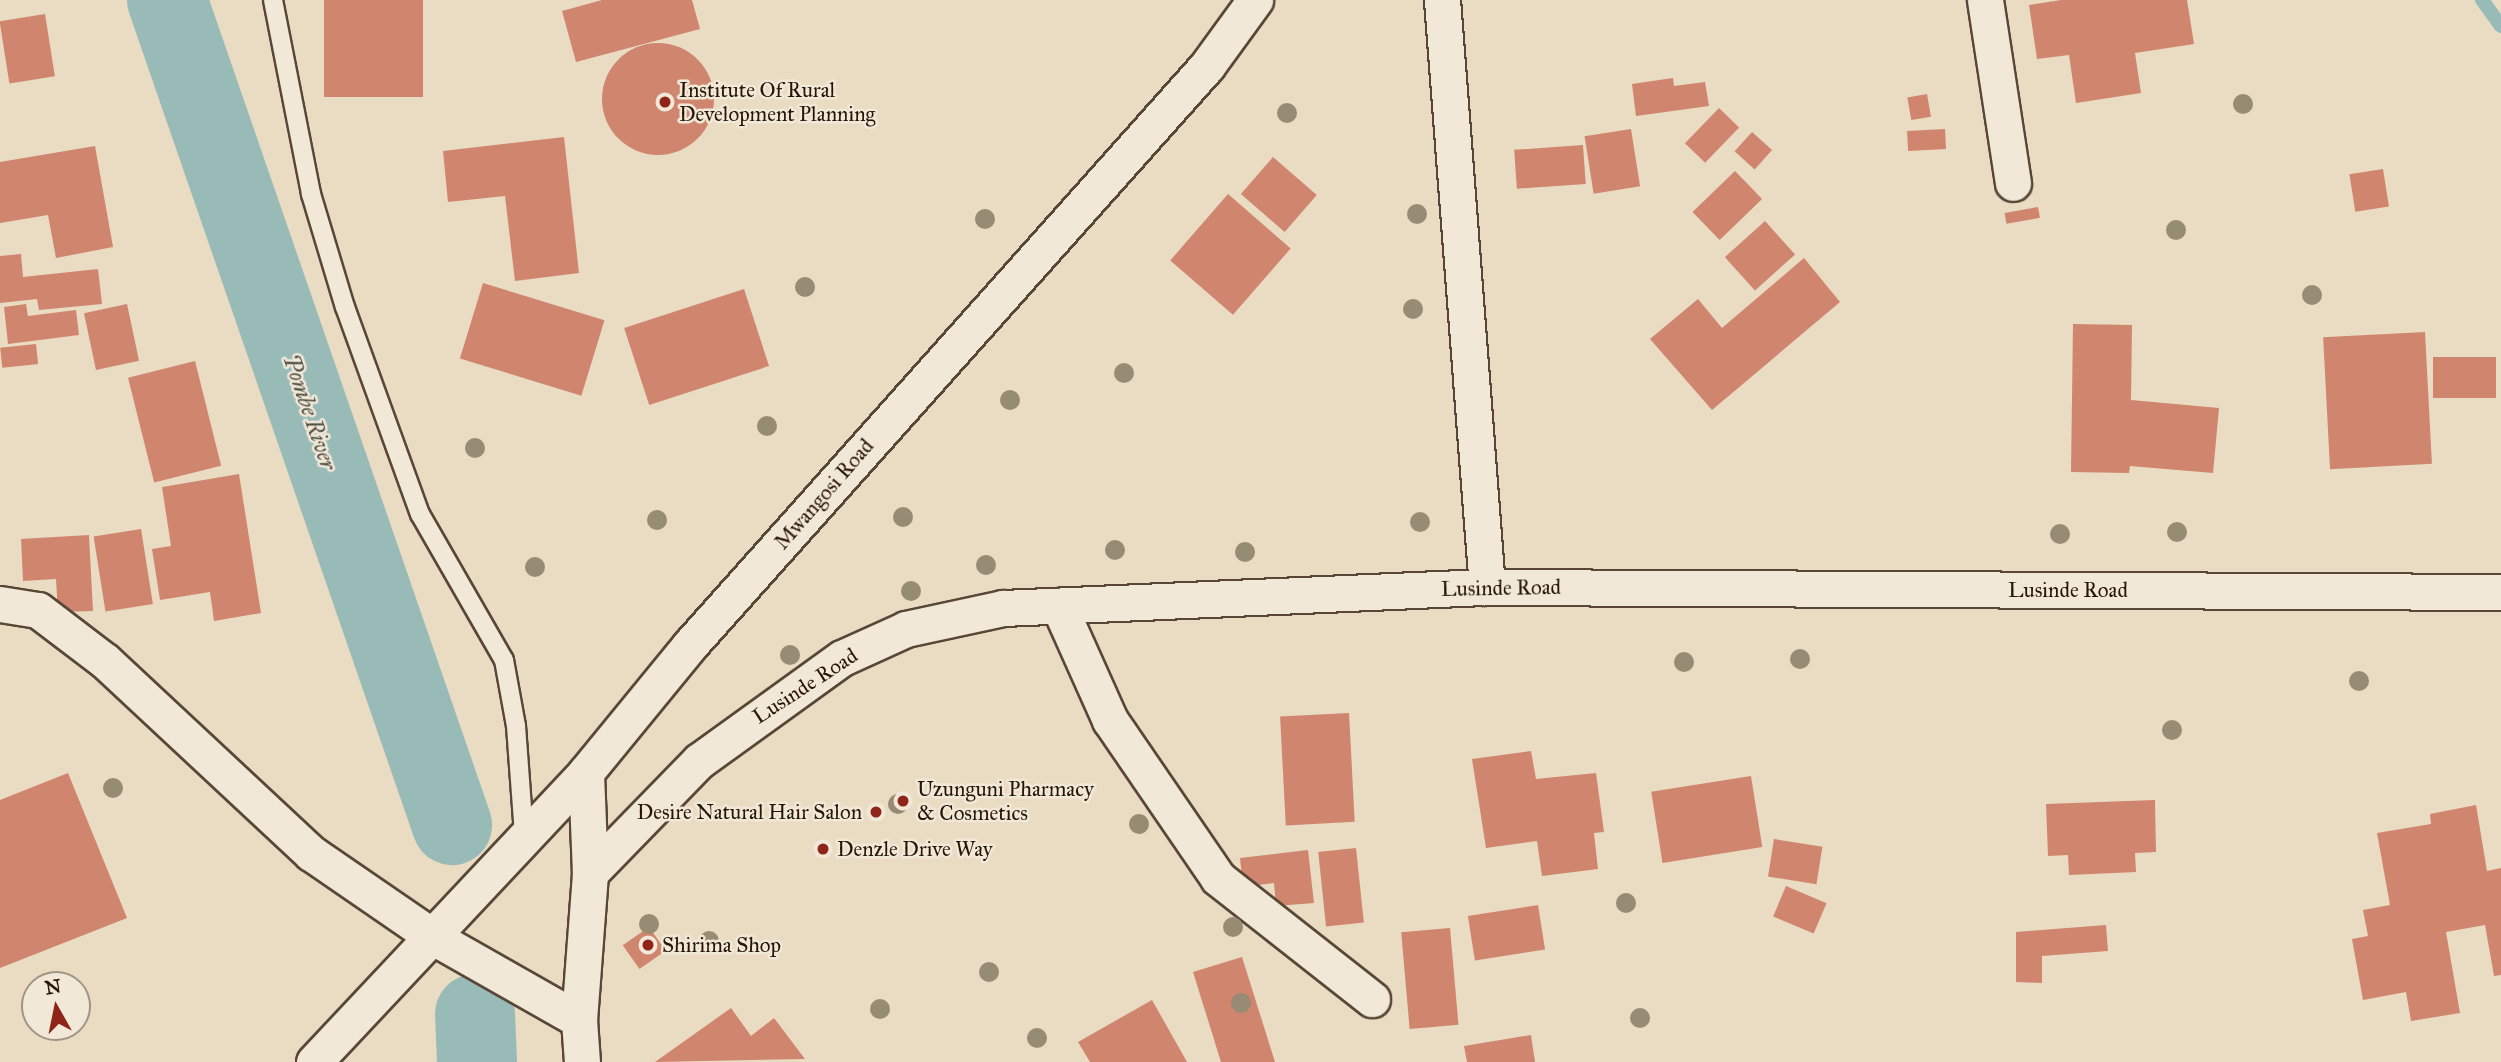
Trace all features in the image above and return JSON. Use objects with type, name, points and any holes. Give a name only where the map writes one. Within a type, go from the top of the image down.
[{"type":"street","name":"Mwangosi Road","points":[[314,1062],[586,772],[690,645],[1208,66],[1255,0]]},
{"type":"street","points":[[1443,0],[1487,587]]},
{"type":"street","points":[[1985,0],[2013,183]]},
{"type":"street","name":"Lusinde Road","points":[[590,873],[699,761],[842,657],[906,629],[1003,608],[1487,587],[2501,592]]},
{"type":"street","points":[[0,604],[38,610],[105,661],[311,853],[433,937],[579,1020]]},
{"type":"street","points":[[1059,606],[1110,720],[1218,878],[1372,999]]},
{"type":"street","points":[[582,1062],[579,1020],[590,873],[586,772]]},
{"type":"lane","points":[[273,0],[311,194],[345,307],[419,514],[504,660],[514,702],[524,840]]},
{"type":"building","points":[[324,0],[423,0],[423,97],[324,97]]},
{"type":"building","points":[[602,0],[692,0],[700,29],[576,62],[562,11]]},
{"type":"building","points":[[2061,0],[2187,0],[2194,44],[2135,53],[2141,93],[2076,103],[2069,55],[2037,59],[2029,5]]},
{"type":"building","points":[[45,14],[55,76],[9,83],[0,21]]},
{"type":"building","points":[[658,43],[680,47],[698,59],[710,77],[714,99],[710,121],[698,139],[680,151],[658,155],[636,151],[618,139],[606,121],[602,99],[606,77],[618,59],[636,47]]},
{"type":"building","points":[[1673,78],[1674,86],[1705,82],[1709,106],[1636,116],[1632,84]]},
{"type":"building","points":[[1927,94],[1931,117],[1911,120],[1907,97]]},
{"type":"building","points":[[1719,108],[1739,127],[1705,163],[1685,143]]},
{"type":"building","points":[[1631,129],[1640,186],[1594,194],[1585,136]]},
{"type":"building","points":[[1945,129],[1946,149],[1908,151],[1907,131]]},
{"type":"building","points":[[1752,132],[1772,150],[1755,169],[1735,151]]},
{"type":"building","points":[[564,137],[579,273],[515,281],[505,196],[448,202],[443,151]]},
{"type":"building","points":[[1583,145],[1586,184],[1517,189],[1514,150]]},
{"type":"building","points":[[95,146],[113,247],[56,258],[48,215],[0,223],[0,162]]},
{"type":"building","points":[[1273,157],[1317,195],[1285,232],[1241,194]]},
{"type":"building","points":[[2383,169],[2389,207],[2355,212],[2349,174]]},
{"type":"building","points":[[1735,171],[1762,199],[1720,240],[1693,212]]},
{"type":"building","points":[[1228,194],[1291,248],[1233,315],[1170,260]]},
{"type":"building","points":[[2038,207],[2040,218],[2006,224],[2005,213]]},
{"type":"building","points":[[1765,221],[1795,254],[1755,291],[1725,257]]},
{"type":"building","points":[[21,254],[23,277],[98,269],[102,304],[39,310],[37,299],[0,303],[0,256]]},
{"type":"building","points":[[1804,258],[1840,302],[1712,410],[1650,339],[1698,299],[1722,328]]},
{"type":"building","points":[[483,283],[604,320],[581,396],[460,359]]},
{"type":"building","points":[[744,289],[769,366],[649,405],[624,328]]},
{"type":"building","points":[[26,304],[28,316],[76,310],[79,335],[8,344],[4,307]]},
{"type":"building","points":[[127,304],[139,361],[96,370],[84,313]]},
{"type":"building","points":[[2073,324],[2132,325],[2131,400],[2219,408],[2213,473],[2130,466],[2129,473],[2071,472]]},
{"type":"building","points":[[2425,332],[2432,464],[2330,469],[2323,337]]},
{"type":"building","points":[[36,344],[38,364],[2,368],[0,348]]},
{"type":"building","points":[[2433,357],[2496,357],[2496,398],[2433,398]]},
{"type":"building","points":[[195,361],[221,466],[154,482],[128,378]]},
{"type":"building","points":[[239,474],[261,613],[214,621],[210,592],[160,600],[152,549],[171,546],[162,487]]},
{"type":"building","points":[[141,529],[153,604],[105,612],[94,537]]},
{"type":"building","points":[[89,535],[93,611],[58,612],[56,579],[23,581],[21,539]]},
{"type":"building","points":[[1349,713],[1355,822],[1286,825],[1280,717]]},
{"type":"building","points":[[1531,751],[1536,779],[1596,773],[1604,832],[1594,833],[1598,869],[1542,876],[1537,841],[1486,848],[1472,759]]},
{"type":"building","points":[[68,773],[127,918],[0,968],[0,800]]},
{"type":"building","points":[[1751,776],[1762,847],[1663,863],[1651,792]]},
{"type":"building","points":[[2155,800],[2156,852],[2135,853],[2136,872],[2069,875],[2068,855],[2048,856],[2046,804]]},
{"type":"building","points":[[2476,805],[2487,871],[2501,868],[2501,975],[2494,976],[2485,925],[2446,932],[2460,1013],[2411,1021],[2406,992],[2363,1000],[2352,939],[2368,936],[2363,910],[2390,905],[2377,833],[2431,824],[2430,814]]},
{"type":"building","points":[[1774,839],[1822,847],[1816,884],[1768,877]]},
{"type":"building","points":[[1356,848],[1364,923],[1326,927],[1318,852]]},
{"type":"building","points":[[1308,850],[1314,903],[1276,906],[1274,883],[1243,887],[1240,858]]},
{"type":"building","points":[[1786,886],[1827,903],[1814,934],[1773,916]]},
{"type":"building","points":[[1538,905],[1545,949],[1475,961],[1468,916]]},
{"type":"building","points":[[2106,925],[2108,951],[2042,956],[2042,983],[2016,982],[2016,932]]},
{"type":"building","points":[[649,927],[666,951],[639,969],[623,945]]},
{"type":"building","points":[[1450,928],[1458,1025],[1410,1029],[1401,932]]},
{"type":"building","points":[[1242,957],[1275,1062],[1221,1062],[1193,972]]},
{"type":"building","points":[[1152,1000],[1187,1062],[1090,1062],[1078,1042]]},
{"type":"building","points":[[731,1008],[751,1036],[774,1018],[805,1059],[655,1062]]},
{"type":"building","points":[[1531,1035],[1535,1062],[1467,1062],[1464,1046]]},
{"type":"waterway","name":"Pombe River","points":[[167,0],[452,825]]},
{"type":"waterway","points":[[2482,0],[2501,26]]},
{"type":"waterway","name":"Pombe River","points":[[475,1014],[477,1062]]},
{"type":"place","name":"Institute Of Rural Development Planning","points":[[665,102]]},
{"type":"place","name":"Uzunguni Pharmacy & Cosmetics","points":[[903,801]]},
{"type":"place","name":"Desire Natural Hair Salon","points":[[876,812]]},
{"type":"place","name":"Denzle Drive Way","points":[[823,849]]},
{"type":"place","name":"Shirima Shop","points":[[648,945]]}]
